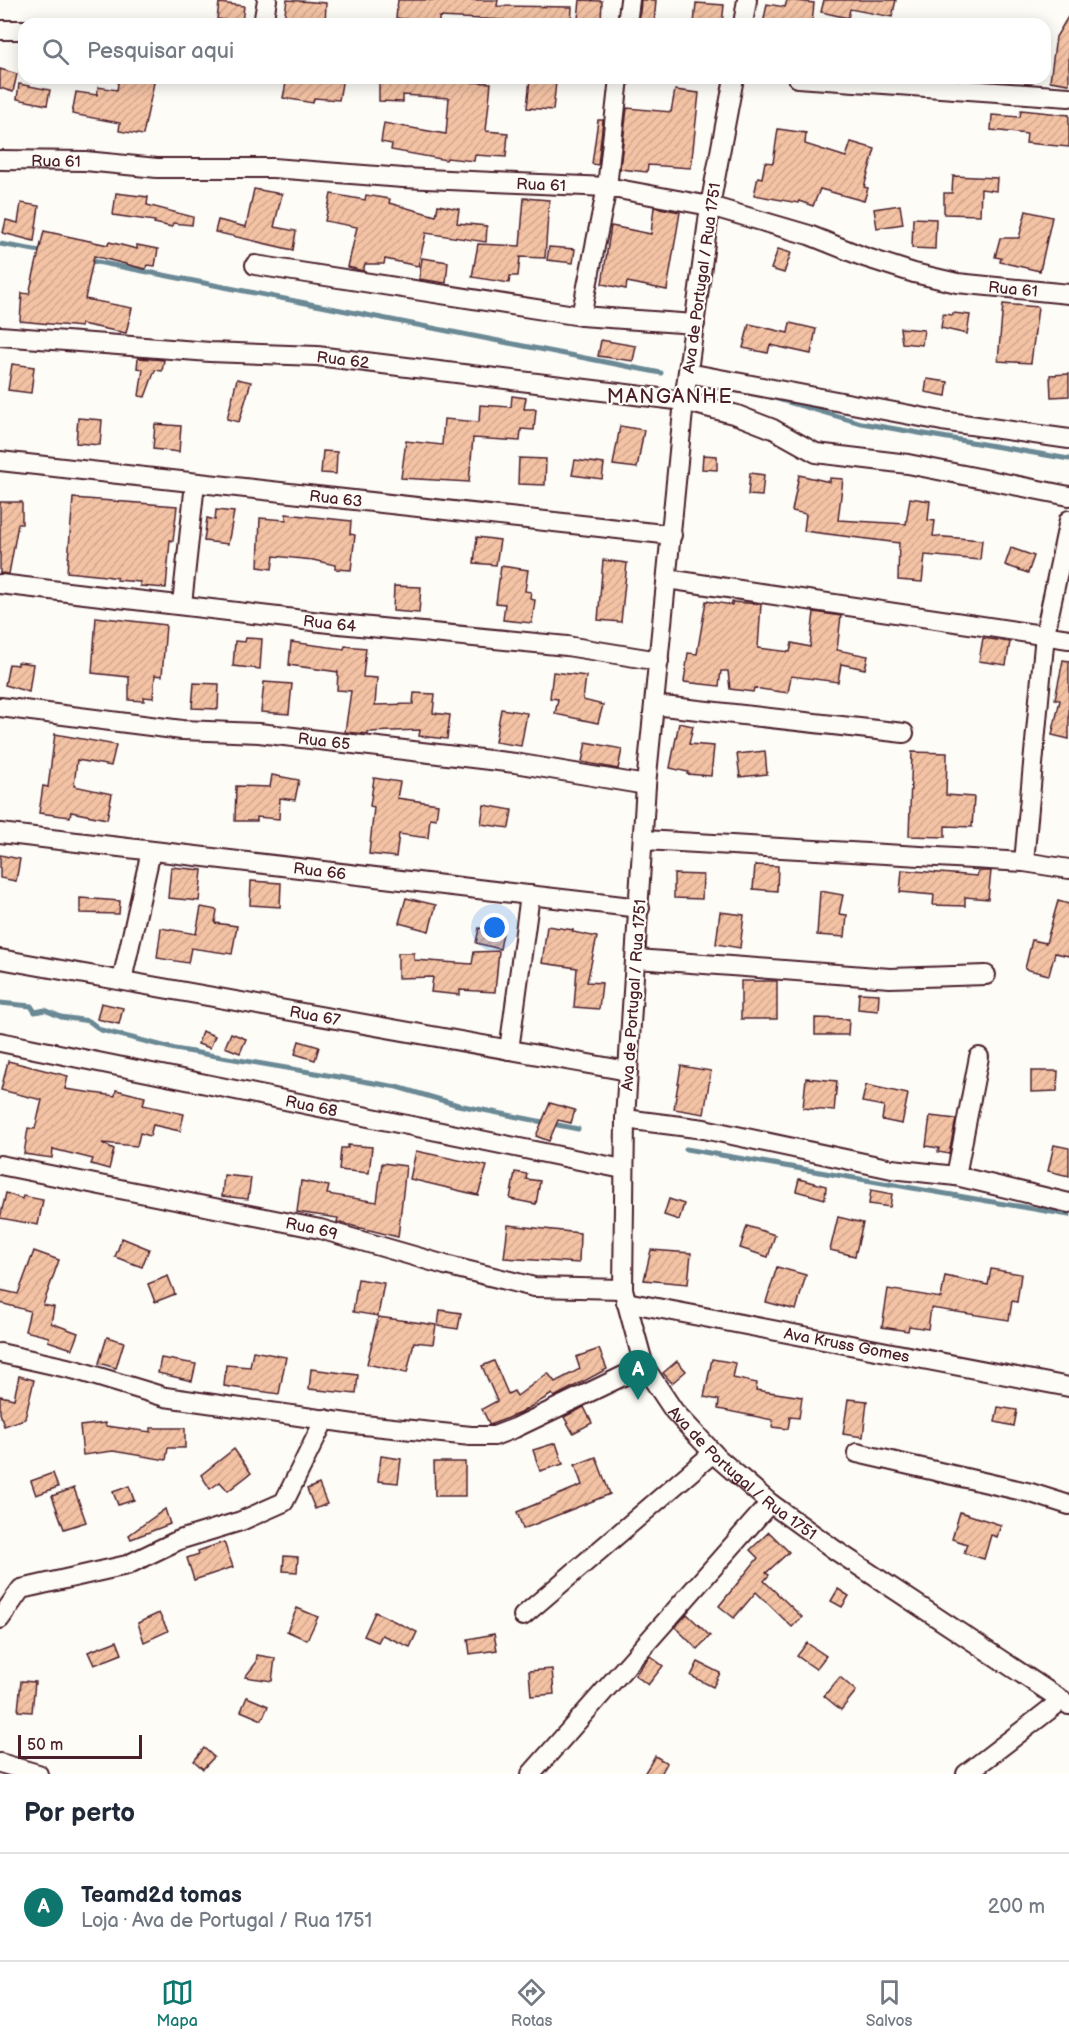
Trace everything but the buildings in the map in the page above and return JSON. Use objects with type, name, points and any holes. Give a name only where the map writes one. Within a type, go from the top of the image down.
[{"type":"street","points":[[263,18],[267,0]]},
{"type":"street","points":[[628,18],[630,0]]},
{"type":"street","points":[[744,18],[747,0]]},
{"type":"street","points":[[0,30],[18,30]]},
{"type":"street","points":[[581,316],[607,187],[618,84]]},
{"type":"street","name":"Ava de Portugal / Rua 1751","points":[[733,84],[710,206],[684,400],[646,785],[637,959],[622,1168],[625,1296],[644,1366],[674,1411],[713,1453],[770,1503],[835,1550],[1066,1703]]},
{"type":"street","points":[[884,84],[1069,97]]},
{"type":"street","name":"Rua 61","points":[[0,160],[85,162],[157,168],[273,168],[402,178],[607,187],[710,206],[809,235],[864,257],[914,273],[957,283],[1069,294]]},
{"type":"street","points":[[255,265],[581,316],[695,324]]},
{"type":"street","name":"Rua 62","points":[[0,336],[210,352],[316,356],[684,400],[737,415],[773,429],[816,453],[908,464],[1069,496]]},
{"type":"street","points":[[688,373],[942,421],[1069,439]]},
{"type":"street","name":"Rua 63","points":[[0,461],[672,535]]},
{"type":"street","points":[[182,604],[195,483]]},
{"type":"street","points":[[1024,862],[1045,634],[1069,520]]},
{"type":"street","points":[[667,579],[1069,639]]},
{"type":"street","name":"Rua 64","points":[[0,584],[374,628],[567,646],[659,661]]},
{"type":"street","points":[[654,705],[904,733]]},
{"type":"street","name":"Rua 65","points":[[0,707],[182,730],[259,733],[515,763],[646,785]]},
{"type":"street","name":"Rua 66","points":[[0,833],[640,908]]},
{"type":"street","points":[[644,840],[1024,862],[1069,869]]},
{"type":"street","points":[[122,980],[152,850]]},
{"type":"street","points":[[510,1050],[530,895]]},
{"type":"street","name":"Rua 67","points":[[0,959],[628,1071]]},
{"type":"street","points":[[637,959],[890,978],[986,975]]},
{"type":"street","name":"Rua 68","points":[[0,1042],[622,1168]]},
{"type":"street","points":[[956,1176],[979,1057]]},
{"type":"street","points":[[625,1119],[704,1129],[892,1169],[956,1176],[1069,1203]]},
{"type":"street","name":"Rua 69","points":[[0,1165],[320,1229],[445,1265],[534,1287],[625,1296]]},
{"type":"street","name":"Ava Kruss Gomes","points":[[625,1296],[1069,1387]]},
{"type":"street","points":[[0,1353],[76,1370],[165,1396],[326,1419],[471,1436],[494,1436],[644,1366]]},
{"type":"street","points":[[0,1619],[21,1589],[127,1565],[179,1540],[241,1521],[284,1502],[326,1419]]},
{"type":"street","points":[[523,1617],[713,1453]]},
{"type":"street","points":[[857,1454],[1031,1492],[1069,1505]]},
{"type":"street","points":[[531,1774],[770,1503]]},
{"type":"street","points":[[966,1774],[1066,1703]]},
{"type":"street","points":[[0,1763],[38,1774]]},
{"type":"waterway","points":[[0,244],[46,252]]},
{"type":"waterway","points":[[87,260],[661,373]]},
{"type":"waterway","points":[[771,397],[861,423],[1069,459]]},
{"type":"waterway","points":[[0,1003],[31,1006],[35,1012],[45,1010],[61,1017],[89,1021],[101,1030],[175,1049],[397,1087],[458,1105],[578,1129]]},
{"type":"waterway","points":[[686,1149],[1069,1215]]},
{"type":"place","name":"Teamd2d tomas","points":[[638,1400]]},
{"type":"district","name":"MANGANHE","points":[[670,396]]}]
